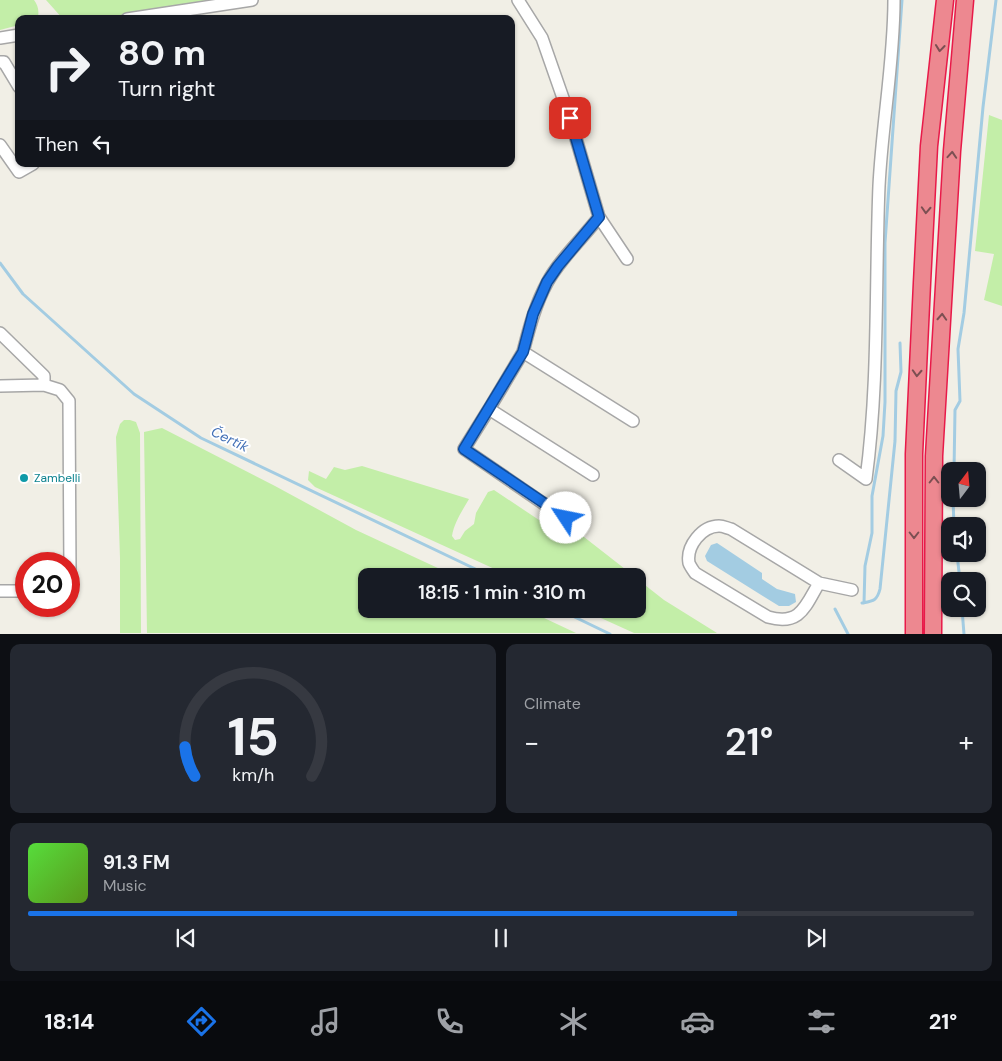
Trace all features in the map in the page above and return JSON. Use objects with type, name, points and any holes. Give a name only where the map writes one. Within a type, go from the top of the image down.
[{"type":"highway","points":[[914,634],[914,454],[921,292],[929,146],[945,0]]},
{"type":"highway","points":[[933,634],[934,456],[952,151],[965,0]]},
{"type":"street","points":[[153,15],[252,0]]},
{"type":"street","points":[[518,0],[542,38],[570,118],[599,217],[627,258]]},
{"type":"street","points":[[839,460],[866,479],[872,434],[876,357],[877,245],[880,182],[888,106],[894,0]]},
{"type":"street","points":[[0,38],[15,36]]},
{"type":"street","points":[[0,62],[4,62],[15,80]]},
{"type":"street","points":[[0,145],[15,166]]},
{"type":"street","points":[[15,167],[19,172],[28,167]]},
{"type":"street","points":[[566,518],[464,449],[523,352],[533,314],[547,282],[599,217]]},
{"type":"street","points":[[0,333],[44,376],[44,385]]},
{"type":"street","points":[[523,352],[633,421]]},
{"type":"street","points":[[0,386],[44,385],[60,390],[68,401],[70,552]]},
{"type":"street","points":[[490,409],[593,475]]},
{"type":"street","points":[[819,583],[799,613],[794,618],[781,621],[768,618],[695,573],[689,564],[689,553],[696,538],[706,529],[718,526],[731,529],[819,583],[852,590]]},
{"type":"street","points":[[0,591],[15,591]]},
{"type":"green space","points":[[0,0],[34,0],[37,4],[38,15],[15,15],[15,26],[0,30]]},
{"type":"green space","points":[[46,0],[217,0],[121,15],[59,15]]},
{"type":"green space","points":[[989,115],[1002,120],[1002,306],[984,300],[994,254],[975,251]]},
{"type":"green space","points":[[124,420],[136,422],[140,433],[141,633],[120,633],[120,558],[116,437],[120,424]]},
{"type":"green space","points":[[162,428],[356,530],[438,568],[358,568],[358,618],[544,618],[576,633],[147,633],[144,432]]},
{"type":"green space","points":[[362,466],[469,499],[455,526],[452,536],[455,540],[460,539],[465,531],[474,524],[476,513],[488,492],[494,490],[569,540],[576,536],[584,537],[624,568],[492,568],[315,487],[308,480],[309,471],[326,479],[334,467],[345,470]]},
{"type":"green space","points":[[646,586],[664,600],[717,633],[634,633],[601,618],[646,618]]},
{"type":"water","points":[[717,543],[762,573],[762,579],[777,589],[795,594],[796,602],[789,606],[779,606],[707,561],[705,556],[711,545]]},
{"type":"waterway","points":[[864,603],[865,566],[872,533],[872,496],[883,436],[885,402],[885,243],[902,0]]},
{"type":"waterway","points":[[954,462],[955,410],[960,401],[958,349],[964,313],[983,107],[996,0]]},
{"type":"waterway","name":"Čertík","points":[[0,263],[23,294],[134,394],[201,438],[473,568]]},
{"type":"waterway","points":[[862,603],[874,600],[880,589],[895,441],[896,391],[901,372],[900,343]]},
{"type":"waterway","points":[[953,508],[954,517]]},
{"type":"waterway","points":[[958,562],[959,572]]},
{"type":"waterway","points":[[835,609],[848,634]]},
{"type":"waterway","points":[[963,617],[964,634]]},
{"type":"waterway","name":"Čertík","points":[[577,618],[610,634]]},
{"type":"place","name":"Zambelli","points":[[24,478]]},
{"type":"route","points":[[566,518],[464,449],[523,352],[533,314],[547,282],[599,217],[570,118]]}]
